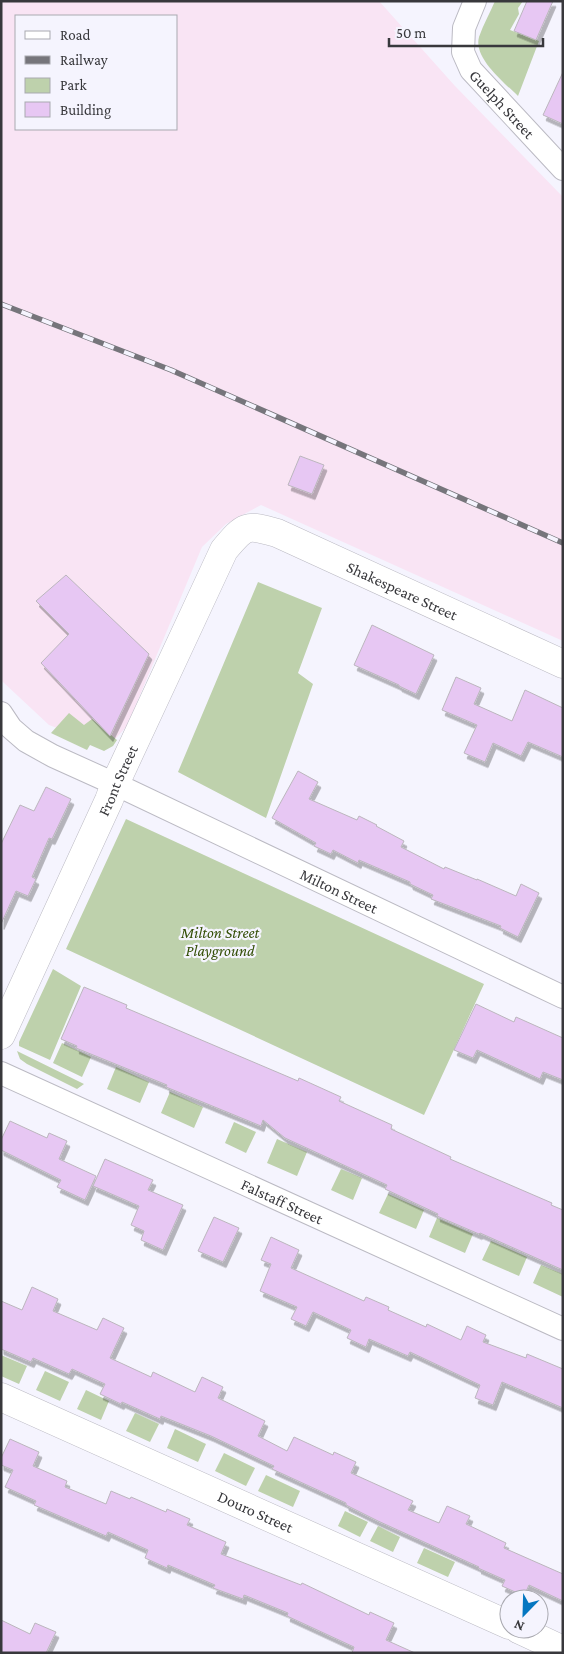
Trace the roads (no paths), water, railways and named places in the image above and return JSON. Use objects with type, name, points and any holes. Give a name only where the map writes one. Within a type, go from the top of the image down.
[{"type":"street","name":"Guelph Street","points":[[475,1],[464,28],[463,52],[471,70],[563,169]]},
{"type":"street","name":"Shakespeare Street","points":[[240,531],[255,526],[277,533],[563,664]]},
{"type":"street","name":"Front Street","points":[[1,1035],[224,550],[240,531]]},
{"type":"street","name":"Milton Street","points":[[1,713],[11,728],[26,741],[53,756],[563,997]]},
{"type":"street","name":"Falstaff Street","points":[[1,1074],[563,1329]]},
{"type":"street","name":"Douro Street","points":[[1,1397],[499,1621]]},
{"type":"street","points":[[539,1639],[563,1650]]},
{"type":"railway","points":[[1,304],[171,370],[563,543]]},
{"type":"park label","name":"Milton Street Playground","points":[[220,941]]}]
